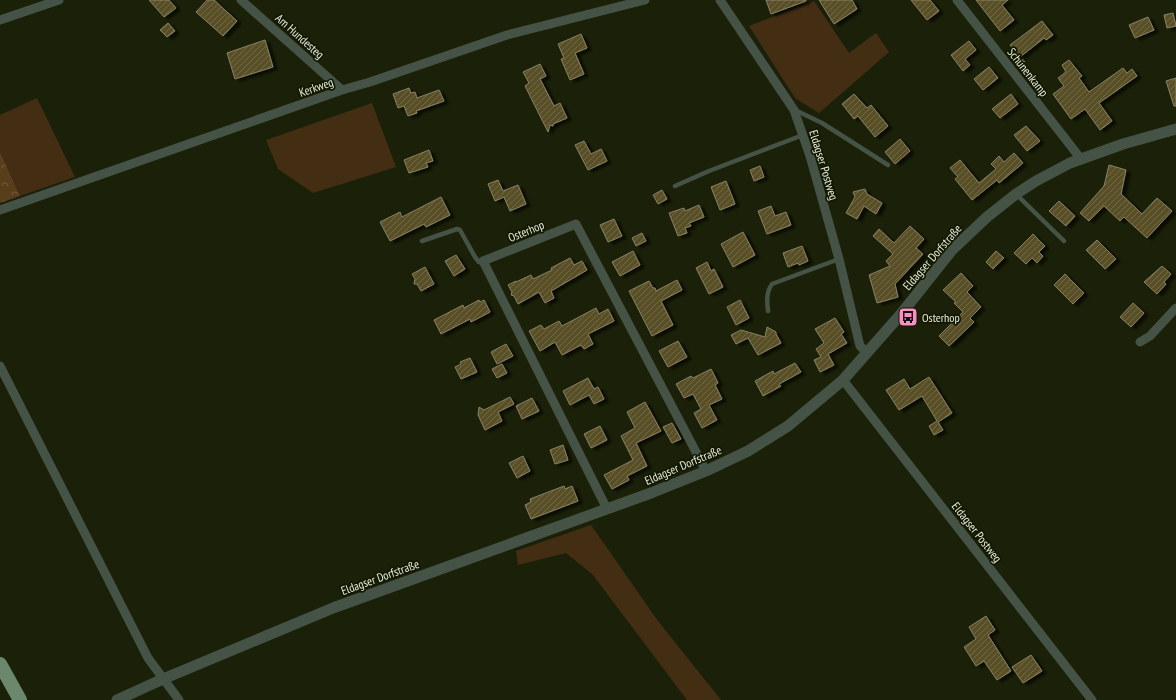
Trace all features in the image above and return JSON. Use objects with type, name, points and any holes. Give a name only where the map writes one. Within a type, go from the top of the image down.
[{"type":"main road","points":[[0,664],[20,700]]},
{"type":"street","points":[[0,20],[59,0]]},
{"type":"street","name":"Am Hundesteg","points":[[241,0],[342,90]]},
{"type":"street","name":"Kerkweg","points":[[0,210],[342,90],[507,35],[645,0]]},
{"type":"street","name":"Eldagser Postweg","points":[[720,0],[794,110],[803,135],[839,259],[860,346],[868,353]]},
{"type":"street","name":"Schünenkamp","points":[[957,0],[1081,159]]},
{"type":"street","name":"Eldagser Dorfstraße","points":[[117,700],[162,679],[333,608],[651,493],[706,471],[748,451],[788,426],[843,380],[868,353],[952,250],[987,217],[1016,194],[1036,181],[1070,163],[1123,144],[1176,129]]},
{"type":"street","name":"Osterhop","points":[[482,261],[576,224],[706,471]]},
{"type":"street","points":[[482,261],[607,509]]},
{"type":"street","points":[[1140,342],[1150,336],[1176,308]]},
{"type":"street","points":[[0,366],[148,658],[162,679],[179,700]]},
{"type":"street","name":"Eldagser Postweg","points":[[843,380],[1092,700]]},
{"type":"street","points":[[8,679],[11,700]]},
{"type":"lane","points":[[794,110],[822,123],[888,165]]},
{"type":"lane","points":[[675,186],[709,170],[803,135]]},
{"type":"lane","points":[[1016,194],[1064,242]]},
{"type":"lane","points":[[422,242],[457,229],[460,230],[474,257],[479,262],[482,261]]},
{"type":"lane","points":[[768,311],[768,289],[772,284],[839,259]]},
{"type":"shaded area","points":[[814,1],[849,53],[876,33],[889,52],[819,113],[795,98],[749,26]]},
{"type":"shaded area","points":[[37,98],[75,177],[20,196],[0,152],[0,115]]},
{"type":"shaded area","points":[[372,103],[396,167],[313,193],[278,169],[266,140]]},
{"type":"shaded area","points":[[591,525],[658,621],[721,700],[687,700],[593,575],[566,553],[518,565],[516,551]]},
{"type":"green space","points":[[0,152],[20,196],[0,203]]},
{"type":"building","points":[[149,0],[169,0],[176,8],[164,17]]},
{"type":"building","points":[[207,0],[214,0],[237,21],[223,36],[196,12]]},
{"type":"building","points":[[766,0],[806,0],[806,1],[771,14]]},
{"type":"building","points":[[819,0],[852,0],[857,9],[834,24]]},
{"type":"building","points":[[911,0],[930,0],[939,11],[927,20]]},
{"type":"building","points":[[976,0],[1008,0],[1002,5],[1014,20],[1000,31]]},
{"type":"building","points":[[1173,13],[1176,26],[1167,28],[1164,15]]},
{"type":"building","points":[[1148,17],[1154,30],[1135,38],[1129,25]]},
{"type":"building","points":[[1042,21],[1053,35],[1046,40],[1044,38],[1020,57],[1010,45]]},
{"type":"building","points":[[168,23],[175,31],[167,37],[160,30]]},
{"type":"building","points":[[581,34],[587,48],[575,53],[584,74],[570,80],[561,59],[564,58],[558,44]]},
{"type":"building","points":[[265,40],[273,67],[235,79],[227,53]]},
{"type":"building","points":[[969,41],[976,50],[965,59],[970,65],[963,71],[951,55]]},
{"type":"building","points":[[1069,60],[1082,76],[1079,78],[1089,92],[1123,68],[1127,73],[1132,69],[1137,76],[1099,103],[1112,121],[1100,130],[1085,109],[1071,119],[1053,94],[1064,86],[1058,78],[1066,72],[1062,65]]},
{"type":"building","points":[[540,64],[546,76],[540,79],[554,106],[560,103],[567,118],[553,124],[553,126],[550,125],[548,132],[525,86],[529,83],[523,72]]},
{"type":"building","points":[[989,67],[998,78],[983,90],[974,79]]},
{"type":"building","points":[[1176,78],[1176,106],[1174,106],[1166,81]]},
{"type":"building","points":[[409,88],[411,93],[415,92],[417,98],[439,90],[444,101],[416,111],[417,113],[408,116],[404,106],[398,108],[393,94]]},
{"type":"building","points":[[854,94],[867,108],[871,105],[888,126],[875,137],[858,116],[854,119],[842,104]]},
{"type":"building","points":[[1011,94],[1018,104],[1000,118],[992,109]]},
{"type":"building","points":[[1026,126],[1040,141],[1027,151],[1014,135]]},
{"type":"building","points":[[900,139],[910,151],[895,164],[885,152]]},
{"type":"building","points":[[584,141],[591,154],[601,149],[607,161],[588,170],[575,145]]},
{"type":"building","points":[[429,150],[433,161],[426,163],[428,167],[409,173],[404,160]]},
{"type":"building","points":[[1014,153],[1023,163],[999,183],[997,180],[972,200],[955,179],[958,177],[950,168],[960,160],[979,183],[996,169],[991,164],[999,156],[1004,162]]},
{"type":"building","points":[[1109,165],[1126,170],[1121,194],[1142,214],[1157,198],[1172,211],[1147,238],[1124,217],[1120,221],[1104,206],[1089,221],[1080,213],[1104,186]]},
{"type":"building","points":[[760,166],[764,177],[754,181],[750,170]]},
{"type":"building","points":[[498,180],[503,191],[518,185],[526,204],[510,211],[504,197],[495,201],[488,184]]},
{"type":"building","points":[[726,181],[735,204],[720,210],[711,187]]},
{"type":"building","points":[[865,189],[867,194],[882,203],[876,214],[864,206],[857,219],[846,213],[855,197],[853,192]]},
{"type":"building","points":[[662,190],[667,199],[658,204],[653,195]]},
{"type":"building","points":[[441,197],[450,215],[426,227],[424,224],[390,241],[380,222],[400,212],[402,217]]},
{"type":"building","points":[[1059,201],[1075,216],[1066,226],[1049,211]]},
{"type":"building","points":[[699,205],[704,217],[689,223],[691,226],[685,228],[687,233],[678,236],[669,213],[684,208],[685,211]]},
{"type":"building","points":[[771,206],[775,216],[786,212],[791,225],[767,234],[758,211]]},
{"type":"building","points":[[614,219],[622,236],[608,242],[600,225]]},
{"type":"building","points":[[910,226],[924,239],[916,248],[923,254],[895,284],[898,297],[877,303],[869,275],[890,266],[886,261],[893,254],[873,236],[879,229],[894,243]]},
{"type":"building","points":[[743,232],[755,255],[733,267],[721,244]]},
{"type":"building","points":[[642,233],[646,241],[636,246],[632,238]]},
{"type":"building","points":[[1033,234],[1045,246],[1039,252],[1043,256],[1037,263],[1032,258],[1026,264],[1014,253]]},
{"type":"building","points":[[1097,240],[1116,259],[1105,269],[1086,250]]},
{"type":"building","points":[[802,246],[808,261],[799,265],[798,263],[788,267],[783,253]]},
{"type":"building","points":[[633,251],[640,265],[620,276],[612,262]]},
{"type":"building","points":[[996,251],[1004,258],[993,269],[986,262]]},
{"type":"building","points":[[456,255],[465,269],[454,276],[445,261]]},
{"type":"building","points":[[570,258],[574,265],[582,261],[587,270],[551,291],[554,298],[545,303],[539,292],[518,304],[514,296],[511,295],[512,292],[508,285],[531,275],[533,279],[552,270],[551,268]]},
{"type":"building","points":[[707,262],[711,271],[714,269],[723,287],[709,294],[696,268]]},
{"type":"building","points":[[1162,266],[1171,274],[1164,282],[1166,284],[1157,294],[1144,282]]},
{"type":"building","points":[[425,267],[434,284],[421,291],[417,284],[414,284],[415,279],[412,274]]},
{"type":"building","points":[[961,273],[973,286],[967,292],[981,307],[970,318],[974,322],[949,346],[939,336],[963,312],[954,303],[956,302],[943,290]]},
{"type":"building","points":[[1065,274],[1084,293],[1073,304],[1054,285]]},
{"type":"building","points":[[677,280],[682,290],[661,301],[673,325],[652,336],[629,291],[649,281],[656,291]]},
{"type":"building","points":[[479,300],[480,302],[484,300],[490,312],[471,322],[470,319],[441,334],[434,320],[463,305],[464,308]]},
{"type":"building","points":[[740,300],[749,318],[736,325],[727,307]]},
{"type":"building","points":[[1133,303],[1144,313],[1131,327],[1120,317]]},
{"type":"building","points":[[596,308],[599,314],[608,309],[614,321],[588,334],[593,344],[584,349],[581,345],[562,355],[555,342],[540,351],[529,331],[541,325],[544,329],[559,321],[562,326]]},
{"type":"building","points":[[835,318],[844,332],[841,334],[847,343],[828,354],[834,365],[820,372],[814,360],[821,357],[816,349],[824,343],[815,329]]},
{"type":"building","points":[[767,327],[776,332],[781,343],[758,355],[748,338],[736,344],[731,335],[741,330],[765,337]]},
{"type":"building","points":[[678,341],[687,357],[668,367],[659,351]]},
{"type":"building","points":[[506,344],[513,356],[497,364],[491,352]]},
{"type":"building","points":[[470,358],[477,372],[461,379],[455,367],[461,364],[460,362]]},
{"type":"building","points":[[795,363],[801,372],[779,384],[781,386],[763,396],[755,381],[773,371],[774,374]]},
{"type":"building","points":[[502,364],[507,373],[497,378],[492,369]]},
{"type":"building","points":[[711,369],[718,383],[715,385],[722,399],[709,405],[717,420],[702,428],[694,413],[701,409],[693,394],[684,398],[676,384],[691,376],[693,378]]},
{"type":"building","points":[[929,377],[952,413],[938,422],[943,430],[934,435],[929,426],[937,421],[922,396],[899,410],[886,390],[904,379],[910,389]]},
{"type":"building","points":[[588,378],[594,389],[598,387],[604,399],[594,404],[589,395],[570,405],[563,391]]},
{"type":"building","points":[[510,397],[514,404],[498,412],[502,421],[485,430],[478,415],[479,407],[484,410]]},
{"type":"building","points":[[532,398],[539,411],[522,419],[516,406]]},
{"type":"building","points":[[645,402],[661,431],[636,443],[647,466],[627,476],[629,480],[612,489],[604,475],[633,460],[621,436],[635,428],[627,412]]},
{"type":"building","points":[[672,423],[681,439],[672,443],[663,427]]},
{"type":"building","points":[[600,426],[607,440],[591,448],[584,434]]},
{"type":"building","points":[[563,445],[568,460],[555,464],[550,450]]},
{"type":"building","points":[[523,456],[530,471],[517,478],[509,463]]},
{"type":"building","points":[[564,486],[565,489],[572,486],[578,501],[531,519],[525,505],[531,502],[530,499]]},
{"type":"building","points":[[986,616],[995,630],[988,635],[1011,671],[997,680],[984,661],[976,666],[964,647],[976,639],[969,627]]},
{"type":"building","points":[[1031,655],[1042,671],[1023,683],[1012,667]]},
{"type":"place","name":"Osterhop","points":[[908,317]]}]
